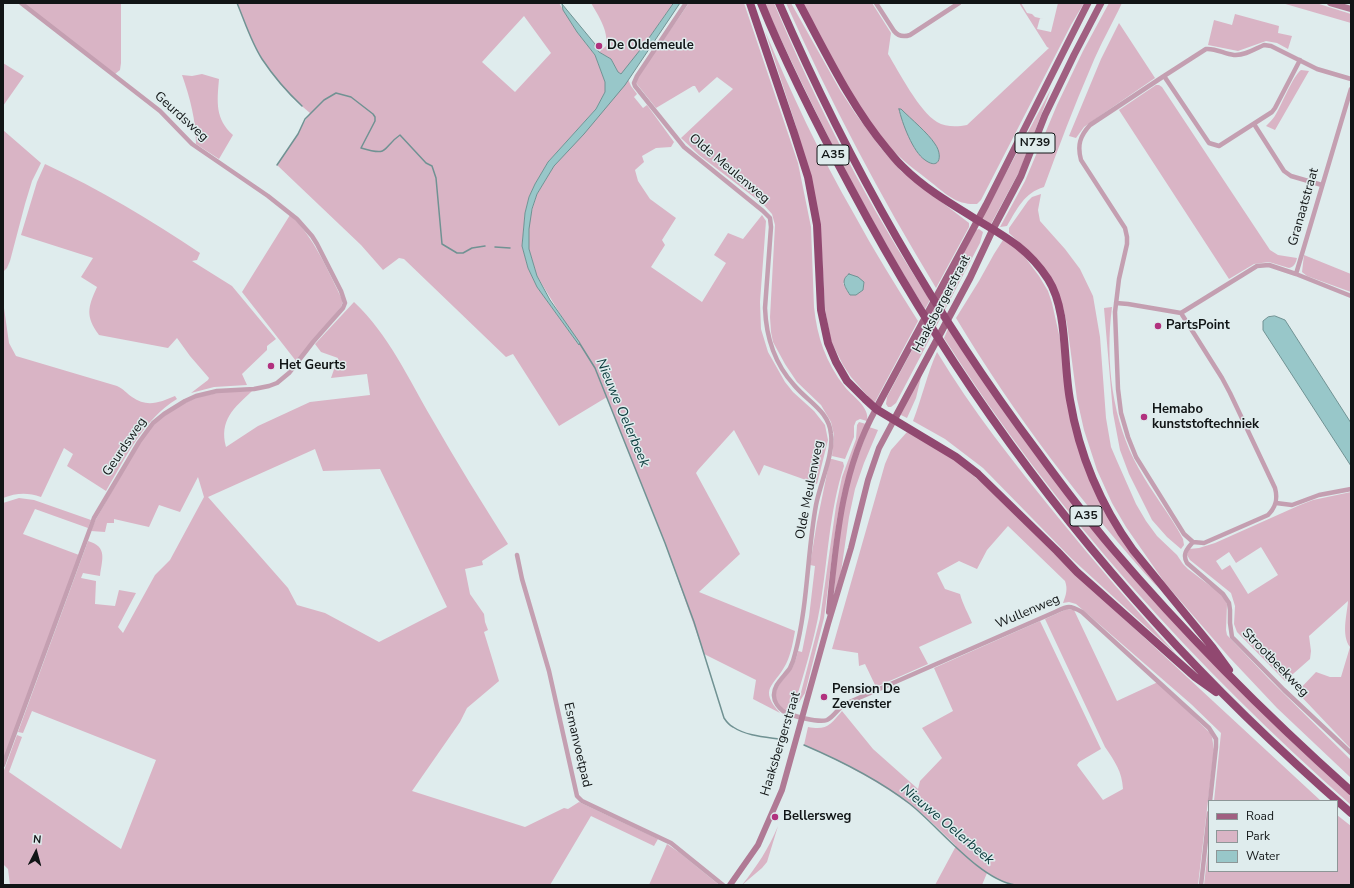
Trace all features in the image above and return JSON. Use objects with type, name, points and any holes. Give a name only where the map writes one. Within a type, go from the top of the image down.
[{"type":"highway","name":"A35","points":[[750,3],[794,133],[811,192],[817,224],[821,310],[828,343],[836,362],[848,381],[876,409],[951,454],[978,474],[1077,572],[1195,677],[1236,707]]},
{"type":"highway","name":"A35","points":[[761,3],[819,130],[872,229],[946,351],[1003,434],[1083,539],[1154,621],[1236,707],[1337,800]]},
{"type":"highway","name":"A35","points":[[779,3],[800,52],[831,116],[881,211],[924,285],[1000,402],[1071,497],[1113,549],[1247,695],[1351,791]]},
{"type":"highway","name":"A35","points":[[799,3],[852,102],[873,132],[902,167],[937,194],[1013,241],[1030,255],[1048,279],[1057,297],[1062,322],[1070,400],[1079,440],[1090,471],[1110,513],[1122,536],[1213,648],[1247,695]]},
{"type":"highway","name":"A35","points":[[1338,801],[1351,813]]},
{"type":"main road","name":"Haaksbergerstraat","points":[[828,624],[837,532],[844,492],[854,458],[868,424],[978,220],[1088,3]]},
{"type":"main road","name":"Haaksbergerstraat","points":[[730,885],[758,845],[782,790],[828,624],[850,555],[868,480],[879,448],[966,285],[1021,176],[1045,115],[1101,3]]},
{"type":"main road","points":[[1093,18],[1106,3]]},
{"type":"main road","points":[[1330,3],[1351,9]]},
{"type":"street","name":"Geurdsweg","points":[[3,765],[94,518],[139,442],[153,423],[164,414],[196,396],[217,391],[254,389],[277,383],[289,372],[343,308],[345,303],[341,291],[317,244],[297,219],[268,196],[192,144],[160,111],[21,3]]},
{"type":"street","name":"Olde Meulenweg","points":[[686,3],[637,76],[634,83],[635,86],[684,147],[770,218],[771,226],[765,308],[770,342],[787,377],[794,386],[826,417],[831,432],[831,447],[813,523],[803,611],[795,654],[789,669],[778,683],[774,696],[776,702],[783,711],[802,717]]},
{"type":"street","points":[[876,3],[896,34],[906,36],[910,35],[959,3]]},
{"type":"street","points":[[1180,313],[1230,393],[1275,488],[1277,499],[1268,515],[1208,542],[1193,542],[1184,534],[1145,473],[1134,453],[1124,425],[1118,389],[1115,320],[1119,279],[1127,244],[1127,237],[1125,228],[1082,160],[1079,150],[1079,142],[1090,125],[1206,49],[1237,55],[1264,45],[1268,45],[1317,69],[1351,79]]},
{"type":"street","points":[[1164,76],[1209,143],[1219,146],[1254,124],[1275,108],[1300,60]]},
{"type":"street","name":"Granaatstraat","points":[[1296,274],[1351,90]]},
{"type":"street","points":[[1254,124],[1284,171],[1291,176],[1322,185]]},
{"type":"street","points":[[1116,303],[1180,313],[1257,266],[1269,265],[1351,296]]},
{"type":"street","points":[[1276,503],[1292,506],[1319,495],[1351,489]]},
{"type":"street","name":"Strootbeekweg","points":[[1193,542],[1185,553],[1184,559],[1227,599],[1230,610],[1232,637],[1284,690],[1351,753]]},
{"type":"street","name":"Esmanvoetpad","points":[[517,555],[522,579],[549,671],[577,796],[582,801],[671,844],[723,885]]},
{"type":"street","name":"Wullenweg","points":[[802,717],[821,721],[831,719],[840,707],[845,704],[1068,606],[1082,612],[1088,617],[1214,733],[1216,746],[1210,800]]},
{"type":"street","points":[[1201,885],[1208,822]]},
{"type":"green space","points":[[23,3],[121,3],[120,70],[115,74]]},
{"type":"green space","points":[[237,3],[559,3],[577,32],[595,55],[605,82],[605,92],[596,109],[548,162],[535,184],[529,197],[525,213],[522,246],[528,268],[537,287],[579,345],[537,276],[529,249],[529,220],[537,194],[554,166],[628,79],[637,94],[634,97],[643,108],[647,105],[674,142],[671,147],[656,148],[642,156],[644,162],[635,170],[638,181],[650,199],[676,218],[662,240],[665,245],[651,267],[702,302],[726,263],[714,255],[728,233],[743,239],[762,215],[766,221],[760,302],[761,329],[768,352],[785,382],[793,392],[814,411],[825,425],[828,440],[817,484],[764,465],[759,476],[734,430],[698,470],[696,473],[740,554],[699,592],[795,631],[788,660],[770,688],[769,693],[773,705],[780,713],[753,699],[756,680],[704,654],[665,543],[607,397],[559,426],[513,354],[506,357],[404,259],[399,258],[383,270],[361,245],[277,165],[310,113],[296,101],[271,73],[254,44]],"holes":[[[524,16],[551,53],[515,92],[482,62]]]},
{"type":"green space","points":[[591,3],[674,3],[623,74],[621,74],[618,72],[611,59],[599,52],[606,46],[607,40],[602,23]]},
{"type":"green space","points":[[689,3],[744,3],[798,163],[811,227],[814,307],[817,329],[828,359],[838,378],[860,402],[866,411],[867,421],[860,419],[856,421],[854,426],[854,437],[845,459],[832,456],[834,435],[831,422],[821,405],[797,382],[773,342],[770,317],[775,225],[772,214],[763,204],[699,155],[681,138],[733,89],[717,77],[699,93],[695,86],[693,86],[656,108],[636,83],[638,76]]},
{"type":"green space","points":[[764,3],[774,3],[808,80],[845,155],[886,229],[930,300],[925,309],[902,272],[840,159],[801,82]]},
{"type":"green space","points":[[786,3],[791,3],[840,90],[880,147],[901,171],[969,223],[969,227],[936,288],[856,148]]},
{"type":"green space","points":[[802,3],[872,3],[891,33],[888,54],[916,100],[930,117],[940,124],[955,126],[967,125],[1049,48],[1019,3],[1021,3],[1027,13],[1040,18],[1037,29],[1051,32],[1058,3],[1084,3],[1071,25],[981,200],[977,204],[970,204],[958,201],[948,195],[904,160],[888,145],[852,95]]},
{"type":"green space","points":[[1109,3],[1122,3],[1098,51],[1044,187],[1026,197],[1007,226],[1000,227],[1025,181],[1057,105],[1083,51]]},
{"type":"green space","points":[[1282,3],[1316,3],[1351,14],[1351,23]]},
{"type":"green space","points":[[1235,14],[1279,26],[1278,33],[1292,36],[1288,49],[1277,43],[1266,41],[1238,51],[1208,45],[1214,20],[1232,25]]},
{"type":"green space","points":[[1119,23],[1155,78],[1084,127],[1076,138],[1069,136],[1101,59]]},
{"type":"green space","points":[[765,31],[796,101],[841,192],[893,282],[918,321],[875,402],[872,401],[851,377],[831,341],[825,309],[822,254],[796,126]],"holes":[[[864,282],[863,290],[850,295],[843,283]]]},
{"type":"green space","points":[[3,63],[24,76],[3,106]]},
{"type":"green space","points":[[1301,70],[1309,71],[1275,130],[1266,126],[1275,116],[1291,84]]},
{"type":"green space","points":[[202,74],[219,79],[218,110],[223,123],[233,135],[219,159],[196,144],[192,109],[182,75],[192,76]]},
{"type":"green space","points":[[1156,85],[1162,87],[1270,250],[1278,255],[1297,258],[1292,267],[1289,268],[1269,262],[1254,264],[1229,279],[1119,110]]},
{"type":"green space","points":[[1051,89],[1020,170],[991,224],[982,218]]},
{"type":"green space","points":[[3,130],[41,163],[32,181],[10,261],[7,268],[3,272]]},
{"type":"green space","points":[[45,164],[105,194],[200,253],[197,260],[192,261],[232,286],[276,339],[267,346],[267,350],[242,374],[247,385],[214,387],[191,393],[209,378],[177,338],[168,348],[99,335],[92,322],[89,311],[97,287],[81,277],[93,258],[21,235],[37,182]]},
{"type":"green space","points":[[1041,194],[1038,210],[1040,221],[1065,249],[1080,269],[1093,296],[1100,337],[1106,418],[1111,447],[1136,504],[1157,536],[1177,555],[1183,564],[1223,595],[1227,604],[1227,635],[1351,760],[1351,778],[1277,708],[1229,657],[1165,583],[1126,527],[1112,503],[1097,470],[1084,430],[1077,399],[1067,324],[1063,307],[1023,246],[1009,233],[1009,228],[1028,201],[1032,197]]},
{"type":"green space","points":[[290,215],[306,233],[313,244],[343,301],[341,307],[296,361],[242,292]]},
{"type":"green space","points":[[979,229],[983,232],[980,243],[896,403],[891,407],[888,407],[886,404],[887,397],[976,230]]},
{"type":"green space","points":[[1003,240],[1015,247],[1024,256],[1048,291],[1060,339],[1073,426],[1129,548],[1159,589],[1103,525],[1051,458],[978,354],[956,318]]},
{"type":"green space","points":[[1304,255],[1351,274],[1351,292],[1307,276],[1302,272]]},
{"type":"green space","points":[[3,301],[9,343],[16,356],[117,386],[132,397],[143,402],[154,403],[175,396],[177,399],[154,417],[145,428],[128,452],[106,491],[67,466],[73,454],[64,448],[41,497],[31,494],[22,494],[3,498]]},
{"type":"green space","points":[[354,302],[378,328],[388,343],[450,450],[508,544],[482,561],[483,565],[465,569],[470,594],[484,614],[488,630],[484,632],[499,681],[467,708],[460,722],[412,791],[525,827],[564,808],[568,809],[579,802],[658,839],[654,846],[591,816],[550,885],[10,885],[8,869],[3,864],[3,773],[17,735],[22,737],[9,772],[121,849],[156,760],[32,711],[23,733],[18,732],[88,541],[99,547],[102,554],[100,576],[83,573],[81,578],[96,581],[95,604],[115,606],[119,590],[136,593],[118,627],[123,633],[155,575],[170,560],[204,497],[198,477],[180,512],[159,505],[149,527],[114,519],[114,523],[107,523],[105,532],[91,531],[95,521],[140,442],[150,428],[176,407],[198,397],[222,392],[252,391],[239,403],[226,422],[224,438],[226,447],[258,426],[310,402],[370,395],[367,374],[331,378],[338,358],[321,352],[315,344]],"holes":[[[315,449],[323,471],[380,469],[447,607],[379,642],[325,613],[297,605],[288,588],[208,497]]]},
{"type":"green space","points":[[1112,307],[1109,348],[1110,369],[1122,431],[1139,469],[1183,539],[1184,545],[1181,549],[1167,537],[1152,520],[1129,474],[1120,450],[1113,413],[1104,308]]},
{"type":"green space","points":[[948,329],[1015,427],[1093,529],[1351,795],[1351,805],[1238,699],[1183,643],[1131,586],[1081,527],[1033,466],[987,403],[944,338]]},
{"type":"green space","points":[[937,352],[964,395],[1025,476],[1071,534],[1176,654],[1072,559],[983,468],[945,439],[913,421]]},
{"type":"green space","points":[[923,369],[916,398],[907,418],[901,415],[901,411]]},
{"type":"green space","points":[[859,422],[866,424],[842,494],[837,519],[824,618],[805,693],[798,704],[820,619],[836,506],[842,477],[856,439],[857,425]]},
{"type":"green space","points":[[869,427],[878,430],[855,489],[849,517],[841,572],[834,595],[837,550],[849,480]]},
{"type":"green space","points":[[907,432],[939,449],[956,461],[982,483],[1120,615],[1320,800],[1214,800],[1221,733],[1191,704],[1076,604],[1069,602],[1063,603],[1066,592],[1065,581],[1008,526],[987,550],[977,569],[959,561],[937,573],[945,589],[960,594],[972,623],[919,647],[928,664],[876,687],[865,664],[859,666],[858,653],[832,649],[885,464],[891,450]]},
{"type":"green space","points":[[830,459],[843,462],[844,466],[832,518],[820,607],[815,633],[793,710],[787,710],[779,705],[775,695],[779,685],[793,666],[798,651],[802,652],[809,617],[815,566],[810,565]]},
{"type":"green space","points":[[1351,492],[1351,749],[1297,692],[1316,672],[1330,677],[1341,677],[1350,647],[1347,642],[1345,631],[1348,601],[1309,636],[1311,651],[1310,659],[1285,681],[1237,632],[1234,624],[1235,606],[1231,593],[1190,560],[1187,555],[1189,549],[1199,548],[1215,543],[1313,500]],"holes":[[[1261,547],[1278,575],[1248,594],[1230,565],[1222,570],[1216,561],[1229,552],[1236,563]]]},
{"type":"green space","points":[[19,498],[34,500],[91,520],[88,528],[35,509],[23,534],[79,555],[3,761],[3,503]]},
{"type":"green space","points":[[1067,609],[1074,610],[1117,701],[1158,682],[1210,733],[1214,750],[1198,885],[1015,885],[1002,881],[987,873],[982,885],[935,885],[956,846],[921,813],[883,786],[858,771],[804,745],[808,727],[824,727],[835,720],[842,711],[873,749],[918,789],[920,781],[942,758],[922,728],[953,711],[934,668],[1040,621],[1101,749],[1079,762],[1077,765],[1103,800],[1123,789],[1120,772],[1105,747],[1045,619]]},
{"type":"green space","points":[[1338,816],[1351,826],[1351,885],[1204,885],[1208,851],[1208,872],[1338,872]]},
{"type":"green space","points":[[778,826],[767,862],[742,885],[762,857]]},
{"type":"green space","points":[[667,844],[680,853],[718,884],[649,885]]},
{"type":"water","points":[[674,3],[680,3],[625,85],[584,134],[554,166],[537,194],[532,209],[529,229],[529,249],[537,276],[550,300],[580,343],[579,345],[537,287],[528,268],[522,246],[525,213],[529,197],[535,184],[548,162],[596,109],[605,92],[605,82],[595,55],[577,32],[563,10],[562,4],[595,44],[594,45],[599,52],[611,59],[618,72],[621,74]]},
{"type":"water","points":[[899,109],[901,109],[919,126],[935,144],[939,153],[939,160],[937,163],[930,163],[916,151],[905,129]]},
{"type":"water","points":[[849,274],[858,277],[864,282],[863,290],[856,295],[850,295],[844,284],[846,276]]},
{"type":"water","points":[[1275,316],[1285,320],[1351,423],[1351,466],[1263,330],[1263,321],[1268,317]]},
{"type":"waterway","points":[[237,3],[251,39],[262,59],[281,84],[302,106]]},
{"type":"waterway","points":[[277,165],[298,134],[305,119],[324,100],[336,93],[351,97],[375,117],[375,121],[361,148],[377,152],[382,151],[385,150],[400,135],[426,163],[432,166],[436,178],[442,244],[457,253],[463,253],[472,248],[485,246]]},
{"type":"waterway","points":[[495,247],[510,248]]},
{"type":"waterway","name":"Nieuwe Oelerbeek","points":[[580,344],[595,368],[665,543],[694,622],[724,718],[732,726],[745,733],[786,740]]},
{"type":"waterway","name":"Nieuwe Oelerbeek","points":[[804,745],[858,771],[898,795],[910,804],[974,863],[1001,881],[1015,885]]},
{"type":"place","name":"De Oldemeule","points":[[599,46]]},
{"type":"place","name":"PartsPoint","points":[[1158,326]]},
{"type":"place","name":"Het Geurts","points":[[271,366]]},
{"type":"place","name":"Hemabo kunststoftechniek","points":[[1144,417]]},
{"type":"place","name":"Pension De Zevenster","points":[[824,697]]},
{"type":"place","name":"Bellersweg","points":[[775,817]]}]
